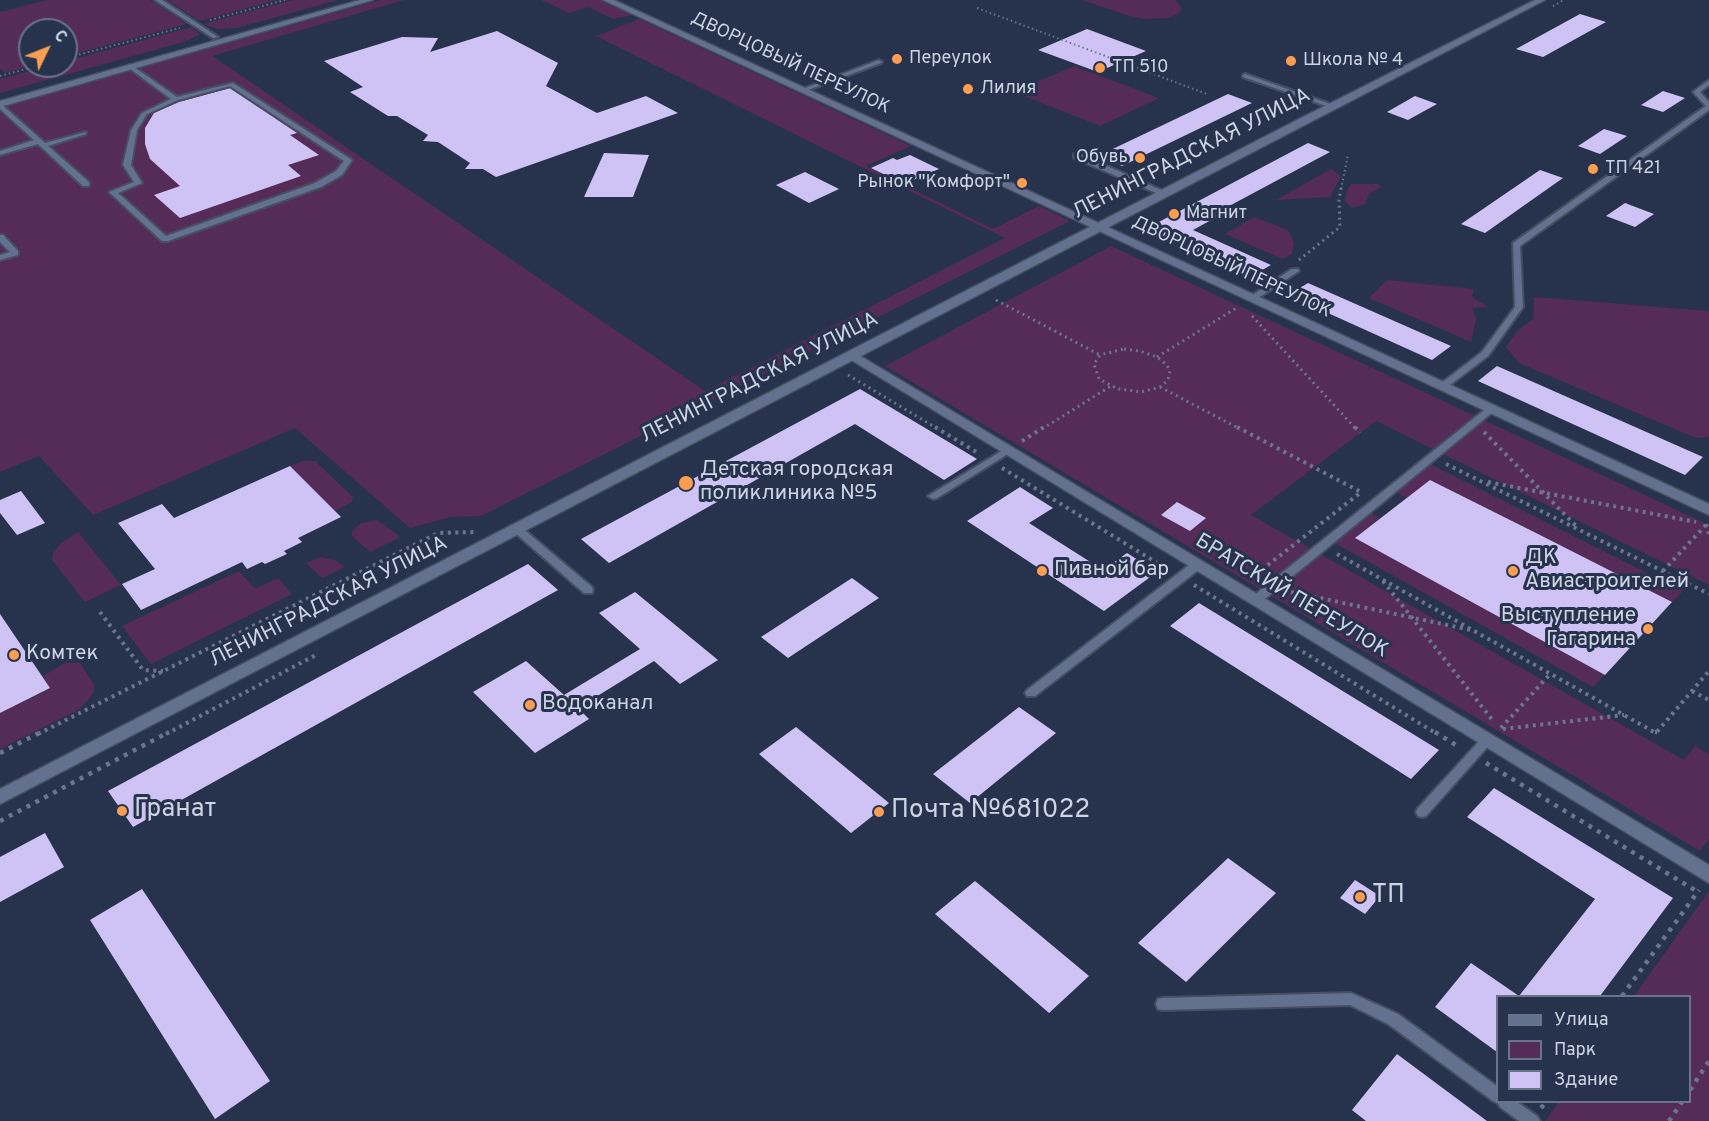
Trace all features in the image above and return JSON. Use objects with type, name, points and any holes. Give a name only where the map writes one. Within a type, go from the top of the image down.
[{"type":"main road","points":[[0,104],[131,67],[348,0]]},
{"type":"main road","points":[[0,97],[369,0]]},
{"type":"main road","name":"ДВОРЦОВЫЙ ПЕРЕУЛОК","points":[[607,0],[1100,227],[1247,301],[1443,386],[1708,514]]},
{"type":"main road","name":"ЛЕНИНГРАДСКАЯ УЛИЦА","points":[[0,797],[1331,106],[1541,0]]},
{"type":"main road","name":"БРАТСКИЙ ПЕРЕУЛОК","points":[[852,355],[1011,448],[1256,600],[1494,734],[1706,879]]},
{"type":"lane","points":[[158,0],[219,39]]},
{"type":"lane","points":[[804,90],[879,62]]},
{"type":"lane","points":[[131,67],[176,99]]},
{"type":"lane","points":[[1245,76],[1331,106]]},
{"type":"lane","points":[[1443,386],[1485,354],[1519,307],[1516,245],[1709,107],[1696,92],[1709,82]]},
{"type":"lane","points":[[231,84],[348,160],[339,173],[318,185],[165,239],[113,192],[138,183],[127,165],[134,130],[145,113],[176,99],[231,84]]},
{"type":"lane","points":[[0,104],[86,184]]},
{"type":"lane","points":[[0,153],[84,133]]},
{"type":"lane","points":[[1077,156],[1164,193]]},
{"type":"lane","points":[[0,237],[15,253],[0,258]]},
{"type":"lane","points":[[1247,301],[1295,271]]},
{"type":"lane","points":[[1256,600],[1491,409]]},
{"type":"lane","points":[[933,496],[1011,448]]},
{"type":"lane","points":[[517,529],[588,590]]},
{"type":"lane","points":[[1030,693],[1197,565]]},
{"type":"lane","points":[[1422,812],[1494,734]]},
{"type":"lane","points":[[1163,1005],[1351,999],[1394,1019],[1496,1095]]},
{"type":"lane","points":[[1508,1103],[1532,1121]]},
{"type":"path","points":[[977,8],[1207,94]]},
{"type":"path","points":[[0,76],[18,71]]},
{"type":"path","points":[[1297,261],[1340,227],[1339,200],[1348,155]]},
{"type":"path","points":[[996,300],[1100,355],[1124,349],[1140,351],[1157,357],[1170,370],[1168,380],[1160,387],[1141,392],[1111,386],[1100,379],[1095,371],[1094,364],[1100,355]]},
{"type":"path","points":[[1157,357],[1247,301]]},
{"type":"path","points":[[1250,313],[1360,433]]},
{"type":"path","points":[[838,380],[848,375],[1698,892]]},
{"type":"path","points":[[1011,448],[1111,386]]},
{"type":"path","points":[[1160,387],[1361,492],[1245,583],[1475,631]]},
{"type":"path","points":[[1475,422],[1580,530]]},
{"type":"path","points":[[1432,457],[1709,594]]},
{"type":"path","points":[[1481,481],[1544,493],[1708,514]]},
{"type":"path","points":[[1708,514],[1709,534]]},
{"type":"path","points":[[1663,571],[1708,514]]},
{"type":"path","points":[[0,753],[438,533],[482,531]]},
{"type":"path","points":[[1305,536],[1656,733],[1709,671]]},
{"type":"path","points":[[1381,578],[1494,734]]},
{"type":"path","points":[[100,612],[143,670],[163,671]]},
{"type":"path","points":[[0,821],[320,652]]},
{"type":"path","points":[[1494,734],[1551,673]]},
{"type":"path","points":[[1692,691],[1709,700]]},
{"type":"path","points":[[1494,734],[1624,715]]},
{"type":"path","points":[[1623,995],[1706,879]]},
{"type":"path","points":[[1691,1087],[1709,1061]]},
{"type":"path","points":[[1669,1121],[1681,1103]]},
{"type":"green space","points":[[47,0],[150,0],[187,24],[78,53],[78,18],[18,18],[18,69],[5,73],[0,68],[0,12]]},
{"type":"green space","points":[[167,0],[277,0],[200,21]]},
{"type":"green space","points":[[293,0],[338,0],[237,28],[218,29],[203,24]]},
{"type":"green space","points":[[381,0],[404,0],[212,56],[705,391],[1005,238],[596,36],[639,19],[911,146],[866,166],[993,229],[1039,206],[1070,221],[481,516],[450,517],[410,528],[295,428],[93,515],[39,456],[0,472],[0,107]]},
{"type":"green space","points":[[541,0],[601,0],[633,15],[613,19],[588,7],[569,13]]},
{"type":"green space","points":[[1082,0],[1175,0],[1182,8],[1178,14],[1167,18],[1145,19]]},
{"type":"green space","points":[[192,27],[200,34],[187,41],[78,71],[78,58]]},
{"type":"green space","points":[[1074,66],[1159,98],[1100,126],[1014,92]]},
{"type":"green space","points":[[18,74],[18,78],[54,78],[0,93],[0,79]]},
{"type":"green space","points":[[1331,169],[1341,176],[1330,197],[1276,200]]},
{"type":"green space","points":[[1351,184],[1378,184],[1381,187],[1369,194],[1365,204],[1352,208],[1345,201]]},
{"type":"green space","points":[[1254,217],[1288,230],[1294,243],[1292,254],[1283,259],[1225,234]]},
{"type":"green space","points":[[1111,246],[1709,525],[1709,585],[1376,421],[1251,515],[1684,760],[1695,746],[1709,754],[1709,839],[1700,851],[885,366]]},
{"type":"green space","points":[[1387,280],[1474,289],[1472,297],[1488,307],[1472,308],[1476,319],[1471,342],[1369,298]]},
{"type":"green space","points":[[1534,297],[1709,311],[1709,437],[1696,438],[1519,363],[1506,347],[1518,330],[1533,319]]},
{"type":"green space","points":[[1422,460],[1683,591],[1672,602],[1430,480],[1407,498],[1388,488]]},
{"type":"green space","points":[[303,461],[315,461],[353,497],[352,502],[335,511],[290,466]]},
{"type":"green space","points":[[1360,508],[1380,518],[1356,538],[1605,675],[1593,687],[1324,537]]},
{"type":"green space","points":[[377,520],[401,537],[370,552],[352,536],[352,531],[361,523]]},
{"type":"green space","points":[[78,532],[121,585],[85,602],[52,560],[53,553],[60,544]]},
{"type":"green space","points":[[321,557],[335,560],[345,567],[322,578],[306,563]]},
{"type":"green space","points":[[239,571],[255,589],[278,578],[292,594],[151,664],[122,626]]},
{"type":"green space","points":[[65,663],[80,663],[94,684],[94,691],[88,700],[78,710],[0,749],[0,713],[50,689],[43,676]]},
{"type":"green space","points":[[1709,891],[1709,1121],[1545,1121],[1558,1103],[1691,1103],[1691,995],[1635,995]]},
{"type":"building","points":[[1580,14],[1606,22],[1543,57],[1516,49]]},
{"type":"building","points":[[1087,29],[1146,51],[1098,72],[1038,50]]},
{"type":"building","points":[[497,31],[558,63],[546,86],[597,113],[646,96],[678,113],[496,177],[483,169],[465,169],[470,163],[438,142],[423,141],[428,135],[397,116],[388,116],[350,92],[363,87],[324,61],[402,37],[438,38],[430,52]]},
{"type":"building","points":[[230,88],[297,133],[290,135],[319,155],[288,165],[301,176],[180,218],[154,195],[180,186],[150,159],[145,144],[145,128],[154,113],[179,102]]},
{"type":"building","points":[[1663,91],[1685,98],[1663,112],[1641,105]]},
{"type":"building","points":[[1228,94],[1252,103],[1122,166],[1098,156]]},
{"type":"building","points":[[1415,96],[1437,104],[1408,120],[1387,112]]},
{"type":"building","points":[[1604,129],[1627,136],[1600,154],[1578,146]]},
{"type":"building","points":[[1308,143],[1330,152],[1218,212],[1222,214],[1193,230],[1271,265],[1250,277],[1155,234],[1155,224]]},
{"type":"building","points":[[604,153],[649,155],[633,197],[584,197]]},
{"type":"building","points":[[910,155],[939,169],[904,184],[871,168],[893,158],[897,160]]},
{"type":"building","points":[[1540,170],[1563,178],[1485,233],[1461,224]]},
{"type":"building","points":[[805,172],[839,189],[809,203],[776,185]]},
{"type":"building","points":[[1625,203],[1654,214],[1635,227],[1606,216]]},
{"type":"building","points":[[1308,283],[1451,346],[1432,360],[1288,295]]},
{"type":"building","points":[[1497,366],[1703,457],[1685,475],[1478,381]]},
{"type":"building","points":[[860,389],[977,459],[944,480],[855,424],[609,563],[581,539]]},
{"type":"building","points":[[290,466],[341,517],[298,538],[302,542],[284,551],[287,554],[247,569],[242,562],[141,610],[122,584],[155,569],[118,523],[162,504],[174,518]]},
{"type":"building","name":"ДК Авиастроителей","points":[[1430,480],[1672,602],[1605,675],[1355,538]]},
{"type":"building","points":[[1020,487],[1053,508],[1029,523],[1103,570],[1127,553],[1157,572],[1104,611],[967,521]]},
{"type":"building","points":[[21,491],[45,523],[17,535],[0,513],[0,500]]},
{"type":"building","points":[[1177,502],[1206,518],[1190,531],[1161,515]]},
{"type":"building","points":[[528,564],[558,590],[133,827],[108,791]]},
{"type":"building","points":[[852,578],[879,598],[788,658],[761,637]]},
{"type":"building","points":[[635,592],[718,660],[680,684],[654,661],[578,708],[589,719],[535,753],[473,692],[526,661],[564,695],[640,649],[599,613]]},
{"type":"building","points":[[1199,603],[1439,750],[1411,779],[1170,626]]},
{"type":"building","name":"Комтек","points":[[0,614],[50,688],[0,713]]},
{"type":"building","points":[[1019,707],[1056,733],[970,803],[933,774]]},
{"type":"building","points":[[796,727],[889,803],[851,833],[759,754]]},
{"type":"building","points":[[1494,788],[1673,898],[1601,995],[1520,995],[1595,899],[1467,817]]},
{"type":"building","points":[[45,833],[64,867],[0,902],[0,857]]},
{"type":"building","points":[[1228,858],[1276,893],[1186,982],[1138,943]]},
{"type":"building","name":"ТП","points":[[1355,880],[1380,896],[1365,914],[1340,898]]},
{"type":"building","points":[[975,881],[1089,976],[1049,1013],[935,914]]},
{"type":"building","points":[[142,889],[270,1081],[215,1119],[90,920]]},
{"type":"building","points":[[1471,963],[1518,995],[1496,995],[1496,1051],[1435,1007]]},
{"type":"building","points":[[1397,1054],[1487,1121],[1366,1121],[1352,1110]]},
{"type":"place","name":"Переулок","points":[[897,59]]},
{"type":"place","name":"Школа № 4","points":[[1291,61]]},
{"type":"place","name":"ТП 510","points":[[1100,68]]},
{"type":"place","name":"Лилия","points":[[968,89]]},
{"type":"place","name":"Обувь","points":[[1140,158]]},
{"type":"place","name":"ТП 421","points":[[1593,169]]},
{"type":"place","name":"Рынок \"Комфорт\"","points":[[1022,183]]},
{"type":"place","name":"Магнит","points":[[1174,214]]},
{"type":"place","name":"Детская городская поликлиника №5","points":[[686,483]]},
{"type":"place","name":"Пивной бар","points":[[1042,571]]},
{"type":"place","name":"ДК Авиастроителей","points":[[1513,571]]},
{"type":"place","name":"Выступление Гагарина","points":[[1648,629]]},
{"type":"place","name":"Комтек","points":[[14,655]]},
{"type":"place","name":"Водоканал","points":[[530,705]]},
{"type":"place","name":"Гранат","points":[[122,811]]},
{"type":"place","name":"Почта №681022","points":[[879,812]]},
{"type":"place","name":"ТП","points":[[1360,897]]}]
